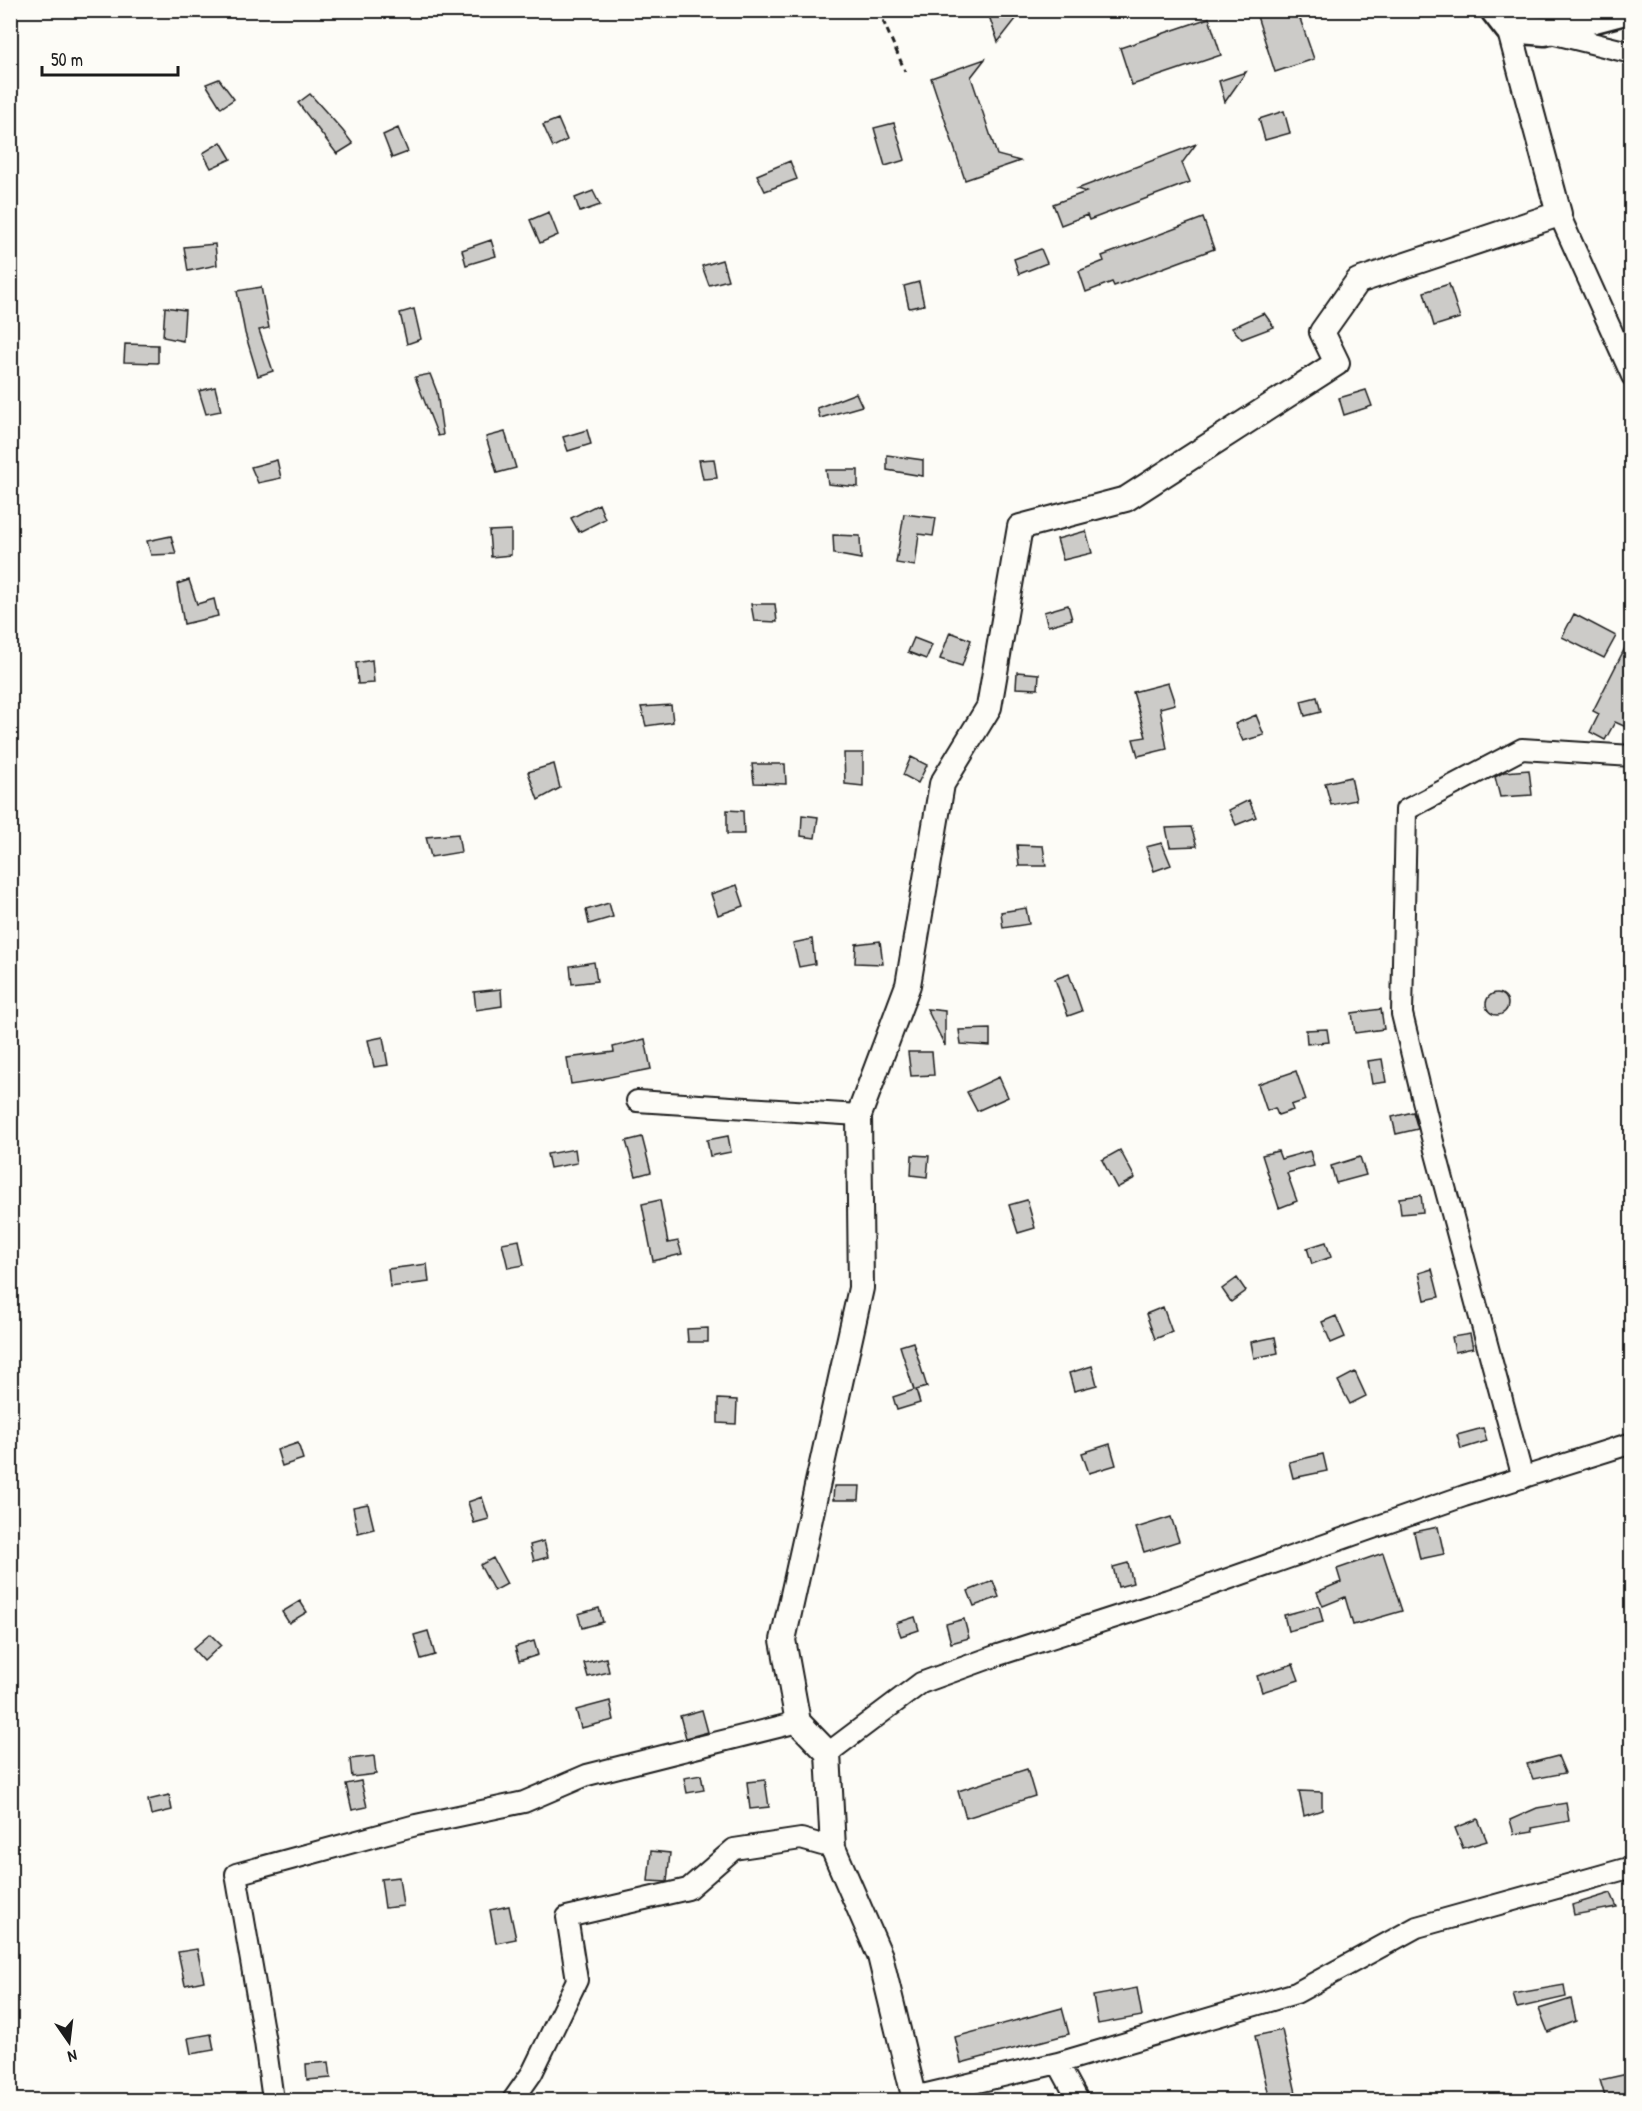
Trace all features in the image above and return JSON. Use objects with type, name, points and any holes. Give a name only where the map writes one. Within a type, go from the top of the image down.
[{"type":"main road","points":[[1502,19],[1545,31],[1625,10]]},
{"type":"street","points":[[1502,19],[1559,214],[1632,376]]},
{"type":"street","points":[[1545,31],[1632,53]]},
{"type":"street","points":[[1559,214],[1358,281],[1322,333],[1337,363],[1126,499],[1020,527],[989,707],[942,784],[908,985],[860,1115],[861,1288],[783,1641],[798,1722],[828,1753],[833,1848],[880,1956],[915,2099],[1058,2063],[1296,1993],[1417,1927],[1632,1867]]},
{"type":"street","points":[[1523,1478],[1435,1150],[1402,1014],[1406,810],[1522,749],[1632,756]]},
{"type":"street","points":[[637,1101],[860,1115]]},
{"type":"street","points":[[828,1753],[921,1683],[1464,1496],[1632,1443]]},
{"type":"street","points":[[273,2100],[236,1874],[417,1825],[524,1802],[587,1775],[798,1722]]},
{"type":"street","points":[[513,2100],[532,2073],[577,1980],[567,1917],[688,1889],[734,1850],[801,1839],[833,1848]]},
{"type":"street","points":[[1058,2063],[1078,2100]]},
{"type":"path","points":[[881,10],[905,71]]},
{"type":"building","points":[[987,10],[1023,10],[998,42]]},
{"type":"building","points":[[1255,10],[1297,10],[1314,59],[1275,72]]},
{"type":"building","points":[[1209,18],[1221,55],[1132,85],[1120,48]]},
{"type":"building","points":[[985,59],[971,77],[997,155],[1020,161],[965,180],[931,78]]},
{"type":"building","points":[[1246,72],[1225,102],[1219,81]]},
{"type":"building","points":[[219,79],[234,99],[221,108],[206,84]]},
{"type":"building","points":[[310,94],[353,144],[337,154],[298,103]]},
{"type":"building","points":[[1284,111],[1290,133],[1265,140],[1259,119]]},
{"type":"building","points":[[558,119],[567,140],[553,147],[543,125]]},
{"type":"building","points":[[894,123],[905,160],[885,166],[874,128]]},
{"type":"building","points":[[398,128],[408,152],[392,158],[383,135]]},
{"type":"building","points":[[221,142],[231,159],[211,168],[203,153]]},
{"type":"building","points":[[1196,144],[1182,163],[1190,182],[1089,220],[1087,215],[1061,225],[1053,204],[1086,192],[1077,189]]},
{"type":"building","points":[[790,161],[797,179],[765,191],[757,175]]},
{"type":"building","points":[[593,191],[600,205],[580,212],[575,198]]},
{"type":"building","points":[[549,212],[558,235],[540,243],[530,220]]},
{"type":"building","points":[[1203,218],[1214,249],[1114,286],[1112,282],[1086,292],[1079,271],[1104,261],[1102,256]]},
{"type":"building","points":[[491,240],[496,256],[466,265],[462,250]]},
{"type":"building","points":[[215,244],[217,265],[188,271],[184,247]]},
{"type":"building","points":[[1041,249],[1047,263],[1019,274],[1014,259]]},
{"type":"building","points":[[722,260],[728,280],[709,285],[702,266]]},
{"type":"building","points":[[919,282],[924,305],[909,308],[904,286]]},
{"type":"building","points":[[1449,284],[1460,318],[1434,326],[1424,292]]},
{"type":"building","points":[[261,287],[269,328],[259,330],[273,371],[258,376],[245,333],[237,291]]},
{"type":"building","points":[[165,307],[185,310],[183,341],[163,337]]},
{"type":"building","points":[[414,309],[421,339],[407,344],[400,313]]},
{"type":"building","points":[[1264,313],[1274,327],[1242,339],[1232,328]]},
{"type":"building","points":[[125,344],[158,345],[158,363],[124,362]]},
{"type":"building","points":[[430,374],[437,392],[443,435],[438,436],[415,377]]},
{"type":"building","points":[[215,387],[221,411],[206,414],[199,391]]},
{"type":"building","points":[[1366,390],[1372,406],[1344,415],[1339,398]]},
{"type":"building","points":[[856,393],[862,406],[820,418],[817,408]]},
{"type":"building","points":[[587,430],[591,444],[568,451],[563,437]]},
{"type":"building","points":[[505,432],[516,468],[497,473],[486,437]]},
{"type":"building","points":[[887,455],[923,460],[923,476],[887,470]]},
{"type":"building","points":[[714,459],[717,478],[703,479],[699,460]]},
{"type":"building","points":[[277,460],[281,478],[258,483],[251,467]]},
{"type":"building","points":[[826,470],[858,470],[858,487],[828,484]]},
{"type":"building","points":[[599,504],[605,519],[579,532],[571,518]]},
{"type":"building","points":[[904,514],[936,518],[933,536],[919,534],[915,566],[896,563]]},
{"type":"building","points":[[511,530],[511,555],[491,557],[489,531]]},
{"type":"building","points":[[1086,531],[1092,553],[1063,560],[1057,539]]},
{"type":"building","points":[[833,535],[860,536],[861,559],[834,554]]},
{"type":"building","points":[[171,536],[176,554],[151,555],[147,541]]},
{"type":"building","points":[[189,580],[197,604],[214,599],[218,616],[184,624],[177,584]]},
{"type":"building","points":[[751,604],[775,604],[777,622],[754,621]]},
{"type":"building","points":[[1068,605],[1072,619],[1048,626],[1044,612]]},
{"type":"building","points":[[1574,614],[1616,636],[1604,658],[1562,637]]},
{"type":"building","points":[[950,632],[971,640],[962,666],[940,659]]},
{"type":"building","points":[[1632,634],[1632,716],[1626,727],[1615,722],[1605,740],[1590,732],[1599,714],[1593,711]]},
{"type":"building","points":[[914,638],[932,645],[926,659],[908,652]]},
{"type":"building","points":[[372,660],[374,683],[358,684],[356,663]]},
{"type":"building","points":[[1017,672],[1039,674],[1038,689],[1016,688]]},
{"type":"building","points":[[1168,683],[1175,704],[1160,708],[1167,749],[1138,756],[1133,739],[1146,737],[1133,692]]},
{"type":"building","points":[[1317,697],[1321,712],[1305,716],[1301,701]]},
{"type":"building","points":[[671,705],[673,722],[646,726],[641,707]]},
{"type":"building","points":[[1256,715],[1264,735],[1243,741],[1235,724]]},
{"type":"building","points":[[844,753],[863,753],[863,786],[845,784]]},
{"type":"building","points":[[911,757],[927,765],[918,783],[903,775]]},
{"type":"building","points":[[554,764],[560,788],[538,800],[528,772]]},
{"type":"building","points":[[752,764],[785,764],[786,784],[754,783]]},
{"type":"building","points":[[1529,770],[1532,795],[1500,797],[1495,777],[1504,772]]},
{"type":"building","points":[[1351,777],[1356,800],[1331,805],[1325,783]]},
{"type":"building","points":[[1249,800],[1256,817],[1236,825],[1229,810]]},
{"type":"building","points":[[727,810],[743,811],[744,834],[727,834]]},
{"type":"building","points":[[802,815],[818,817],[815,838],[801,836]]},
{"type":"building","points":[[1191,827],[1197,846],[1170,847],[1166,828]]},
{"type":"building","points":[[458,834],[461,852],[431,857],[426,837]]},
{"type":"building","points":[[1162,843],[1171,865],[1154,871],[1146,847]]},
{"type":"building","points":[[1017,845],[1043,846],[1046,866],[1019,866]]},
{"type":"building","points":[[737,885],[744,906],[718,915],[711,894]]},
{"type":"building","points":[[609,903],[613,917],[589,924],[586,910]]},
{"type":"building","points":[[1026,908],[1029,924],[1003,928],[1001,912]]},
{"type":"building","points":[[812,939],[815,964],[799,967],[793,943]]},
{"type":"building","points":[[880,941],[883,964],[855,963],[856,944]]},
{"type":"building","points":[[594,962],[597,981],[572,984],[570,966]]},
{"type":"building","points":[[1069,974],[1082,1011],[1068,1016],[1055,979]]},
{"type":"building","points":[[501,989],[502,1006],[476,1010],[474,992]]},
{"type":"building","points":[[1497,993],[1507,1000],[1508,1004],[1501,1014],[1497,1015],[1487,1008],[1486,1004],[1493,994]]},
{"type":"building","points":[[927,1009],[945,1011],[945,1046]]},
{"type":"building","points":[[1381,1009],[1384,1029],[1355,1033],[1352,1013]]},
{"type":"building","points":[[990,1029],[990,1046],[961,1044],[959,1030]]},
{"type":"building","points":[[1327,1029],[1329,1042],[1307,1044],[1306,1030]]},
{"type":"building","points":[[383,1037],[388,1065],[374,1067],[368,1040]]},
{"type":"building","points":[[645,1039],[651,1069],[571,1084],[567,1058],[614,1052],[613,1047]]},
{"type":"building","points":[[908,1052],[932,1052],[934,1075],[911,1076]]},
{"type":"building","points":[[1382,1059],[1386,1082],[1372,1084],[1368,1061]]},
{"type":"building","points":[[1296,1071],[1306,1100],[1291,1105],[1293,1110],[1278,1115],[1275,1108],[1267,1111],[1258,1084]]},
{"type":"building","points":[[999,1077],[1008,1097],[977,1111],[967,1092]]},
{"type":"building","points":[[1413,1112],[1418,1129],[1396,1134],[1392,1117]]},
{"type":"building","points":[[728,1136],[731,1152],[710,1156],[707,1140]]},
{"type":"building","points":[[642,1137],[651,1172],[636,1176],[626,1141]]},
{"type":"building","points":[[575,1149],[577,1163],[550,1168],[547,1154]]},
{"type":"building","points":[[1120,1150],[1135,1178],[1117,1188],[1102,1160]]},
{"type":"building","points":[[1278,1151],[1281,1159],[1310,1151],[1314,1166],[1287,1173],[1297,1201],[1279,1208],[1262,1155]]},
{"type":"building","points":[[912,1155],[929,1156],[927,1177],[911,1175]]},
{"type":"building","points":[[1360,1157],[1366,1175],[1336,1183],[1331,1166]]},
{"type":"building","points":[[1421,1195],[1423,1212],[1401,1214],[1399,1198]]},
{"type":"building","points":[[660,1200],[668,1243],[678,1241],[682,1254],[653,1261],[642,1204]]},
{"type":"building","points":[[1027,1200],[1035,1228],[1018,1233],[1009,1205]]},
{"type":"building","points":[[519,1240],[524,1265],[508,1268],[502,1243]]},
{"type":"building","points":[[1326,1242],[1331,1257],[1312,1264],[1307,1248]]},
{"type":"building","points":[[427,1264],[429,1282],[390,1287],[388,1269]]},
{"type":"building","points":[[1432,1269],[1439,1297],[1425,1300],[1419,1273]]},
{"type":"building","points":[[1237,1278],[1246,1291],[1231,1302],[1222,1289]]},
{"type":"building","points":[[1163,1307],[1172,1332],[1155,1339],[1146,1314]]},
{"type":"building","points":[[1336,1316],[1345,1337],[1331,1343],[1322,1322]]},
{"type":"building","points":[[708,1328],[708,1342],[688,1342],[687,1329]]},
{"type":"building","points":[[1470,1334],[1473,1348],[1455,1352],[1452,1337]]},
{"type":"building","points":[[1275,1337],[1278,1353],[1254,1358],[1251,1342]]},
{"type":"building","points":[[913,1342],[927,1387],[916,1390],[920,1403],[897,1410],[893,1397],[914,1390],[900,1346]]},
{"type":"building","points":[[1092,1366],[1097,1385],[1074,1391],[1069,1373]]},
{"type":"building","points":[[1355,1372],[1366,1396],[1350,1404],[1338,1381]]},
{"type":"building","points":[[718,1399],[737,1400],[736,1424],[718,1423]]},
{"type":"building","points":[[1483,1428],[1487,1441],[1461,1449],[1457,1435]]},
{"type":"building","points":[[298,1443],[303,1459],[282,1466],[277,1450]]},
{"type":"building","points":[[1110,1444],[1116,1465],[1089,1473],[1082,1453]]},
{"type":"building","points":[[1323,1454],[1327,1471],[1293,1478],[1289,1462]]},
{"type":"building","points":[[834,1486],[860,1486],[859,1500],[833,1500]]},
{"type":"building","points":[[482,1497],[489,1519],[474,1523],[468,1502]]},
{"type":"building","points":[[368,1504],[374,1529],[358,1533],[353,1507]]},
{"type":"building","points":[[1171,1517],[1179,1541],[1144,1552],[1136,1528]]},
{"type":"building","points":[[1438,1527],[1444,1554],[1420,1559],[1414,1532]]},
{"type":"building","points":[[544,1541],[548,1557],[534,1561],[530,1545]]},
{"type":"building","points":[[1383,1553],[1402,1611],[1353,1625],[1345,1597],[1323,1606],[1317,1592],[1341,1582],[1337,1569]]},
{"type":"building","points":[[493,1558],[507,1584],[494,1591],[480,1565]]},
{"type":"building","points":[[1128,1563],[1133,1583],[1118,1587],[1113,1567]]},
{"type":"building","points":[[993,1581],[999,1597],[974,1606],[968,1591]]},
{"type":"building","points":[[300,1601],[307,1612],[289,1623],[282,1612]]},
{"type":"building","points":[[1319,1606],[1323,1622],[1288,1631],[1284,1615]]},
{"type":"building","points":[[599,1608],[603,1622],[582,1628],[578,1614]]},
{"type":"building","points":[[915,1617],[919,1630],[901,1636],[896,1623]]},
{"type":"building","points":[[964,1619],[969,1638],[951,1643],[946,1624]]},
{"type":"building","points":[[428,1631],[435,1655],[421,1659],[414,1635]]},
{"type":"building","points":[[210,1634],[221,1645],[204,1661],[193,1649]]},
{"type":"building","points":[[534,1641],[538,1655],[519,1661],[515,1647]]},
{"type":"building","points":[[606,1658],[609,1672],[588,1677],[584,1663]]},
{"type":"building","points":[[1293,1664],[1299,1680],[1262,1692],[1257,1676]]},
{"type":"building","points":[[610,1701],[614,1720],[581,1728],[576,1710]]},
{"type":"building","points":[[702,1710],[708,1732],[686,1738],[680,1716]]},
{"type":"building","points":[[374,1756],[376,1774],[352,1777],[350,1759]]},
{"type":"building","points":[[1558,1756],[1565,1773],[1533,1779],[1527,1764]]},
{"type":"building","points":[[1027,1769],[1035,1796],[966,1818],[958,1791]]},
{"type":"building","points":[[701,1775],[704,1790],[687,1793],[684,1778]]},
{"type":"building","points":[[765,1780],[769,1807],[750,1809],[747,1782]]},
{"type":"building","points":[[361,1781],[367,1807],[352,1810],[346,1784]]},
{"type":"building","points":[[1299,1791],[1322,1792],[1322,1810],[1304,1816]]},
{"type":"building","points":[[169,1795],[172,1810],[151,1815],[148,1800]]},
{"type":"building","points":[[1566,1803],[1569,1821],[1514,1834],[1510,1820],[1537,1808]]},
{"type":"building","points":[[1478,1819],[1487,1841],[1463,1848],[1455,1828]]},
{"type":"building","points":[[651,1851],[670,1853],[667,1882],[648,1881]]},
{"type":"building","points":[[399,1877],[403,1906],[385,1908],[381,1879]]},
{"type":"building","points":[[1611,1893],[1617,1907],[1574,1915],[1572,1905]]},
{"type":"building","points":[[509,1906],[516,1939],[496,1943],[490,1910]]},
{"type":"building","points":[[197,1949],[204,1981],[185,1985],[178,1952]]},
{"type":"building","points":[[1564,1985],[1566,1997],[1517,2008],[1513,1994]]},
{"type":"building","points":[[1137,1988],[1142,2016],[1098,2024],[1093,1996]]},
{"type":"building","points":[[1571,1999],[1576,2021],[1548,2032],[1539,2009]]},
{"type":"building","points":[[1062,2008],[1069,2034],[961,2063],[955,2037]]},
{"type":"building","points":[[1282,2030],[1296,2093],[1270,2100],[1255,2036]]},
{"type":"building","points":[[211,2034],[214,2050],[191,2054],[188,2038]]},
{"type":"building","points":[[329,2062],[331,2078],[307,2080],[306,2064]]},
{"type":"building","points":[[1632,2073],[1632,2098],[1606,2100],[1600,2080]]}]
